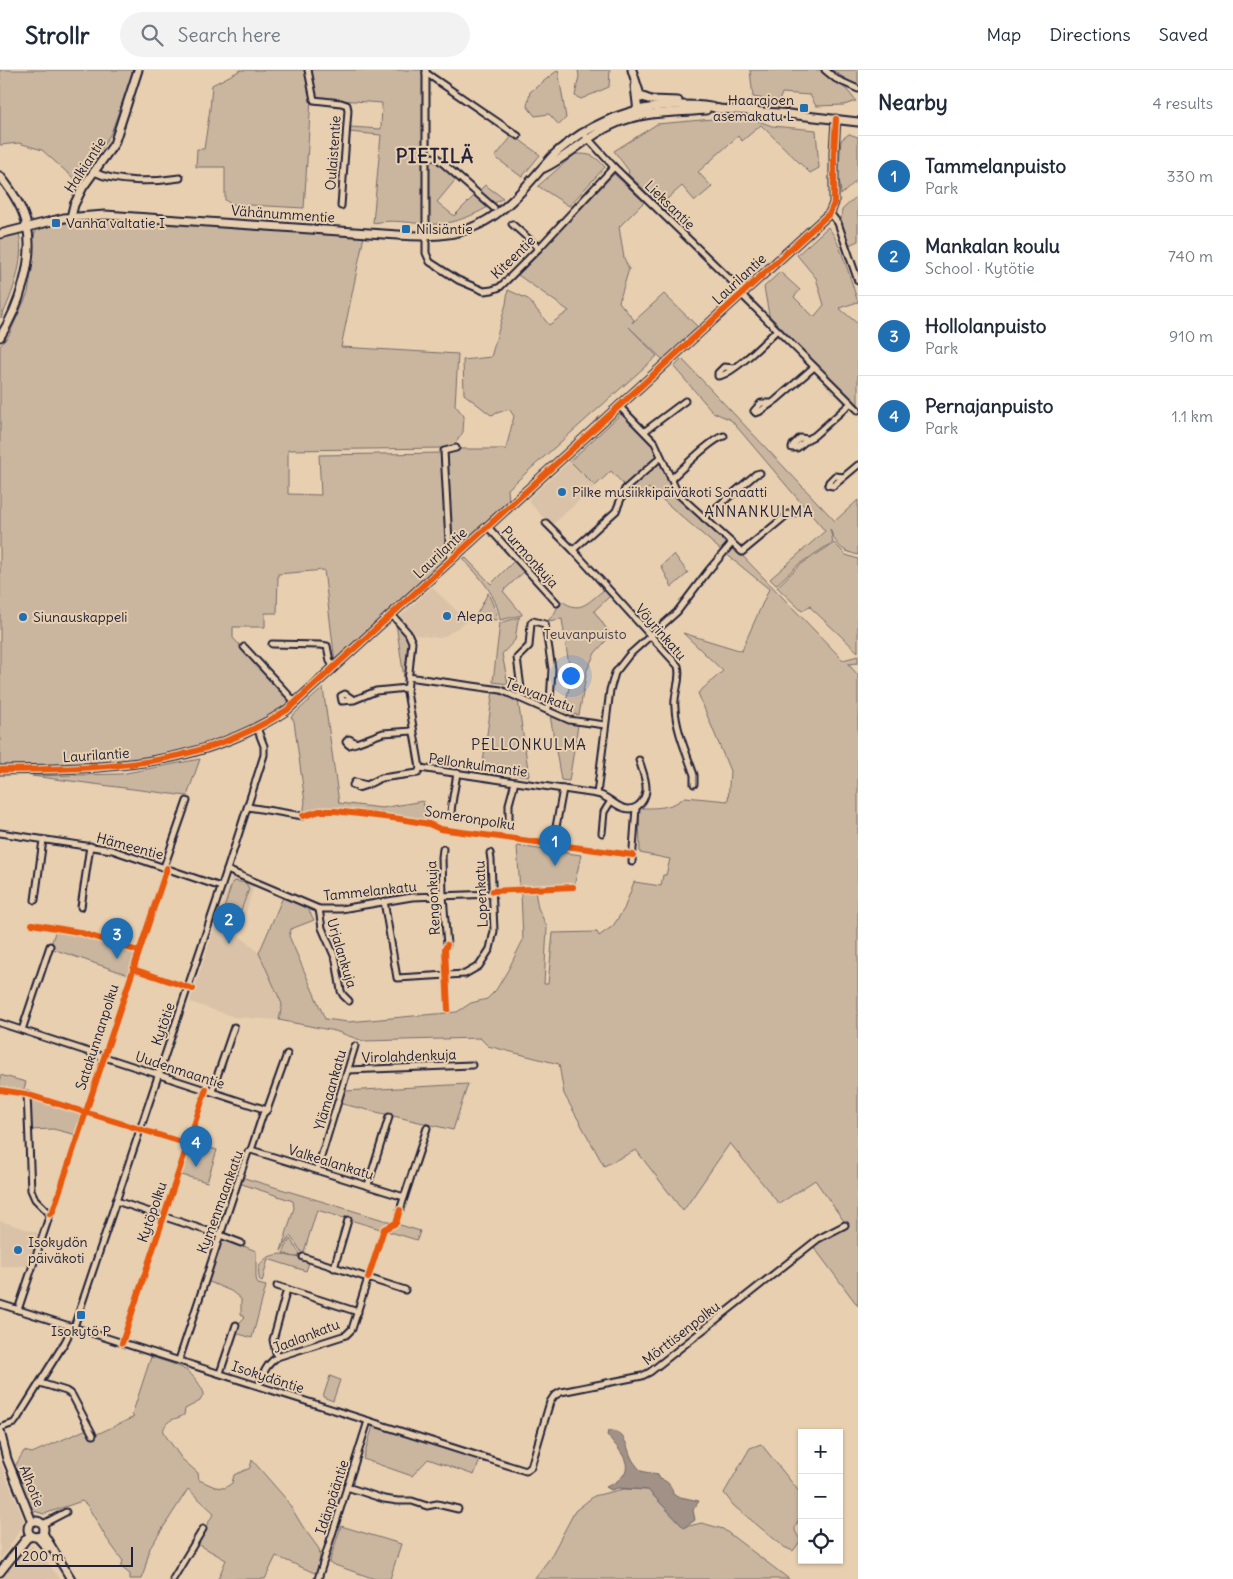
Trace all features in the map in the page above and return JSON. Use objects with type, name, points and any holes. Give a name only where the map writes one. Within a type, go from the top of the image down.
[{"type":"street","name":"Halkiantie","points":[[71,217],[74,205],[83,187],[114,144],[138,70]]},
{"type":"street","name":"Oulaistentie","points":[[308,70],[314,100],[347,105],[341,206]]},
{"type":"street","points":[[632,70],[641,112]]},
{"type":"street","points":[[825,70],[842,82],[858,89]]},
{"type":"street","points":[[426,72],[518,136]]},
{"type":"street","points":[[426,72],[426,236]]},
{"type":"street","points":[[635,83],[640,96],[641,112]]},
{"type":"street","points":[[640,96],[651,100],[692,102],[710,106]]},
{"type":"street","name":"Vähänummentie","points":[[0,234],[71,217],[105,215],[426,236],[459,232],[491,218],[512,201],[542,169],[554,164],[585,136],[641,112],[671,105],[710,106],[858,122]]},
{"type":"street","name":"Vähänummentie","points":[[641,112],[719,108]]},
{"type":"street","points":[[836,119],[834,203],[830,213],[838,223],[858,281]]},
{"type":"street","name":"Lieksantie","points":[[585,136],[858,410]]},
{"type":"street","points":[[426,156],[437,158],[494,208]]},
{"type":"street","name":"Kiteentie","points":[[426,236],[426,253],[430,262],[458,280],[484,291],[492,290],[506,282],[614,167]]},
{"type":"street","points":[[94,172],[120,180],[166,180],[180,178]]},
{"type":"street","points":[[0,176],[12,191],[27,226],[29,237],[22,288],[14,314],[0,337]]},
{"type":"street","name":"Laurilantie","points":[[0,770],[77,770],[137,764],[184,755],[218,745],[258,728],[278,716],[296,703],[830,213]]},
{"type":"street","points":[[512,224],[539,248]]},
{"type":"street","points":[[734,368],[777,330]]},
{"type":"street","points":[[772,403],[814,366]]},
{"type":"street","points":[[645,431],[685,401]]},
{"type":"street","points":[[808,439],[850,403]]},
{"type":"street","points":[[619,406],[655,443],[678,494],[742,552],[788,514],[793,514]]},
{"type":"street","points":[[670,479],[707,447],[724,436]]},
{"type":"street","points":[[450,560],[444,451],[456,448]]},
{"type":"street","points":[[573,550],[616,511],[625,489],[660,457]]},
{"type":"street","points":[[844,477],[858,466]]},
{"type":"street","points":[[704,518],[756,474],[760,473]]},
{"type":"street","name":"Vöyrinkatu","points":[[546,523],[573,550],[678,666],[680,675],[675,693],[674,708],[694,775],[694,784]]},
{"type":"street","name":"Purmonkuja","points":[[487,526],[557,603]]},
{"type":"street","points":[[597,794],[610,690],[615,673],[629,655],[677,612],[732,543]]},
{"type":"street","name":"Pellonkulmantie","points":[[392,615],[408,633],[412,642],[407,688],[420,768],[597,794],[605,796],[628,809],[636,808]]},
{"type":"street","points":[[519,698],[521,688],[517,658],[529,646],[531,623],[533,621],[545,624],[552,669],[550,702],[547,710]]},
{"type":"street","points":[[272,644],[327,646],[330,661],[334,668]]},
{"type":"street","points":[[244,647],[296,703]]},
{"type":"street","name":"Teuvankatu","points":[[408,677],[501,690],[569,720],[606,726]]},
{"type":"street","points":[[354,700],[376,691],[407,688]]},
{"type":"street","name":"Kytötie","points":[[74,1327],[248,806],[264,751],[258,728]]},
{"type":"street","points":[[356,743],[384,733],[413,731]]},
{"type":"street","points":[[632,862],[636,808],[643,799],[646,790],[639,760]]},
{"type":"street","points":[[367,785],[381,778],[418,774],[420,768]]},
{"type":"street","points":[[451,813],[452,796],[456,786],[457,774]]},
{"type":"street","points":[[508,821],[509,804],[515,782]]},
{"type":"street","points":[[556,827],[563,789]]},
{"type":"street","points":[[164,867],[187,801]]},
{"type":"street","points":[[602,833],[604,812],[611,801]]},
{"type":"street","points":[[248,806],[303,816]]},
{"type":"street","name":"Hämeentie","points":[[0,833],[112,850],[221,886]]},
{"type":"street","points":[[35,900],[44,840]]},
{"type":"street","points":[[81,907],[90,846]]},
{"type":"street","name":"Rengonkuja","points":[[443,849],[443,896],[447,945]]},
{"type":"street","name":"Lopenkatu","points":[[384,901],[397,978],[465,974],[479,966],[490,949],[494,932],[492,860],[490,853]]},
{"type":"street","name":"Tammelankatu","points":[[227,870],[319,909],[341,909],[412,898],[493,894]]},
{"type":"street","name":"Urjalankuja","points":[[319,909],[322,928],[336,960],[341,991],[343,996],[349,1001]]},
{"type":"street","points":[[22,1030],[50,946]]},
{"type":"street","name":"Uudenmaantie","points":[[0,1023],[268,1110]]},
{"type":"street","points":[[212,1091],[234,1027]]},
{"type":"street","name":"Ylämaankatu","points":[[318,1170],[354,1046]]},
{"type":"street","name":"Kymenmaankatu","points":[[179,1360],[248,1152],[251,1150],[263,1114],[268,1110],[287,1054]]},
{"type":"street","name":"Virolahdenkuja","points":[[348,1070],[472,1065]]},
{"type":"street","points":[[18,1310],[50,1214],[35,1199],[31,1190],[27,1094]]},
{"type":"street","points":[[368,1185],[388,1117]]},
{"type":"street","points":[[400,1210],[427,1128]]},
{"type":"street","name":"Valkealankatu","points":[[251,1150],[404,1197]]},
{"type":"street","points":[[116,1201],[220,1234],[241,1243]]},
{"type":"street","points":[[334,1268],[348,1220]]},
{"type":"street","name":"Mörttisenpolku","points":[[529,1470],[550,1402],[554,1396],[562,1392],[642,1376],[650,1372],[818,1239],[845,1225]]},
{"type":"street","points":[[302,1257],[405,1290]]},
{"type":"street","name":"Jaalankatu","points":[[258,1386],[264,1370],[277,1357],[346,1335],[352,1329],[368,1278]]},
{"type":"street","points":[[278,1286],[358,1312]]},
{"type":"street","points":[[277,1357],[273,1340],[287,1289]]},
{"type":"street","name":"Isokydöntie","points":[[0,1304],[526,1471],[529,1470]]},
{"type":"street","points":[[220,1373],[236,1325]]},
{"type":"street","points":[[0,1430],[17,1419],[68,1336]]},
{"type":"street","points":[[40,1383],[66,1391],[72,1395],[93,1435]]},
{"type":"street","name":"Idänpääntie","points":[[318,1579],[368,1421]]},
{"type":"street","name":"Alhotie","points":[[0,1430],[3,1454],[32,1522]]},
{"type":"street","points":[[347,1487],[384,1499],[412,1501],[427,1506],[437,1504],[458,1509]]},
{"type":"street","points":[[43,1524],[66,1512]]},
{"type":"street","points":[[0,1566],[11,1554],[32,1522],[38,1521],[43,1524],[45,1528],[38,1535],[27,1538],[0,1572]]},
{"type":"street","points":[[28,1529],[38,1535],[70,1579]]},
{"type":"street","points":[[173,1579],[203,1529]]},
{"type":"shaded area","name":"Pilke musiikkipäiväkoti Sonaatti","points":[[570,461],[595,486],[551,526],[530,503],[529,498]]},
{"type":"shaded area","points":[[432,587],[467,621],[440,638],[416,635],[400,617]]},
{"type":"shaded area","points":[[232,875],[254,885],[239,935],[259,953],[282,1004],[279,1020],[235,1017],[190,1002]]},
{"type":"shaded area","name":"Isokydön päiväkoti","points":[[0,1221],[41,1234],[30,1268],[25,1266],[0,1266]]},
{"type":"shaded area","points":[[608,1431],[618,1433],[624,1439],[632,1459],[641,1471],[658,1475],[660,1479],[669,1484],[673,1494],[676,1496],[699,1501],[693,1510],[695,1520],[684,1528],[648,1490],[618,1488],[611,1490],[606,1487],[617,1481],[626,1469],[624,1457],[607,1435]]},
{"type":"shaded area","points":[[0,1462],[25,1523],[0,1560]]},
{"type":"shaded area","points":[[32,1545],[60,1579],[0,1579]]},
{"type":"green space","points":[[0,70],[134,70],[111,133],[80,184],[42,150],[19,143],[0,145]]},
{"type":"green space","points":[[241,70],[429,70],[430,155],[457,178],[437,202],[454,216],[485,185],[503,198],[477,213],[448,223],[427,224],[395,221],[373,223],[381,135],[349,132],[350,127],[381,129],[382,103],[311,98],[304,208],[231,204],[225,200],[225,167],[196,167],[197,149],[204,149],[212,85]]},
{"type":"green space","points":[[558,70],[566,118],[559,125],[549,114],[535,116],[527,106],[530,92]]},
{"type":"green space","points":[[578,70],[610,70],[609,87],[581,99],[575,96],[579,76]]},
{"type":"green space","points":[[750,70],[822,70],[847,90],[856,101],[844,105],[816,106],[810,95],[782,93],[779,101],[753,97]]},
{"type":"green space","points":[[832,70],[858,70],[858,84],[852,83]]},
{"type":"green space","points":[[724,118],[755,120],[772,126],[816,130],[819,168],[810,173],[761,125],[742,141],[738,136],[698,172],[712,187],[695,201],[682,186],[660,205],[628,174],[629,171],[614,151],[657,124]]},
{"type":"green space","points":[[849,134],[858,137],[858,179],[841,195],[838,179],[841,140]]},
{"type":"green space","points":[[513,135],[540,155],[522,177],[495,157]]},
{"type":"green space","points":[[575,154],[592,156],[605,167],[569,206],[538,186]]},
{"type":"green space","points":[[614,174],[644,202],[619,227],[624,258],[629,269],[619,302],[634,320],[632,323],[664,294],[699,328],[663,360],[628,326],[657,356],[508,489],[509,502],[452,553],[447,454],[458,449],[506,449],[514,416],[509,409],[491,415],[464,394],[463,360],[491,357],[506,304],[508,290],[528,299],[549,325],[569,311],[518,275]]},
{"type":"green space","points":[[858,195],[858,241],[849,245],[841,221],[842,210]]},
{"type":"green space","points":[[106,217],[364,236],[341,347],[458,354],[455,405],[464,416],[463,432],[454,445],[444,448],[288,450],[288,494],[321,495],[319,455],[443,453],[446,558],[335,662],[324,570],[278,574],[277,613],[265,613],[265,627],[233,627],[233,638],[296,703],[218,745],[137,765],[0,770],[0,346],[9,335],[28,293],[35,232],[39,229],[74,220]]},
{"type":"green space","points":[[828,227],[841,252],[858,302],[839,308],[858,324],[858,408],[769,315],[764,287],[780,272],[800,290],[794,297],[814,317],[824,305],[816,278],[797,255]]},
{"type":"green space","points":[[19,233],[20,254],[17,276],[1,318],[0,238]]},
{"type":"green space","points":[[682,359],[835,521],[858,500],[858,555],[840,546],[830,529],[833,542],[799,564],[776,585],[770,579],[825,531],[731,420],[713,412],[674,367]]},
{"type":"green space","points":[[623,412],[654,444],[659,457],[625,486],[611,471],[595,486],[570,461]]},
{"type":"green space","points":[[659,460],[676,496],[730,543],[723,552],[649,488],[638,498],[628,489]]},
{"type":"green space","points":[[834,543],[846,555],[858,559],[858,652],[810,607],[811,605],[802,611],[777,587],[800,565]]},
{"type":"green space","points":[[732,545],[843,660],[858,656],[858,663],[848,664],[858,675],[858,1306],[813,1246],[848,1227],[815,1180],[779,1204],[730,1143],[683,1211],[636,1150],[604,1166],[564,1094],[559,1064],[488,1046],[480,1038],[363,1041],[335,1031],[279,1020],[282,1004],[259,953],[283,897],[307,907],[314,920],[291,929],[289,936],[325,1019],[348,1022],[457,1012],[471,1003],[487,999],[496,990],[523,940],[521,892],[535,891],[538,908],[547,927],[544,984],[548,984],[553,933],[597,932],[599,936],[613,926],[624,909],[634,882],[661,886],[663,875],[666,875],[670,859],[640,853],[639,808],[669,806],[685,797],[728,801],[730,771],[698,693],[723,671],[683,633],[742,651],[769,589],[725,553]]},
{"type":"green space","points":[[674,554],[688,573],[672,587],[661,566]]},
{"type":"green space","points":[[465,557],[491,584],[516,559],[526,570],[503,591],[522,615],[500,620],[491,594],[463,559]]},
{"type":"green space","name":"Teuvanpuisto","points":[[605,589],[610,596],[594,611],[611,635],[595,653],[587,670],[579,715],[572,714],[564,710],[571,679],[562,619],[547,621],[562,601],[574,607],[580,607]]},
{"type":"green space","points":[[488,593],[496,612],[497,620],[475,618]]},
{"type":"green space","points":[[520,617],[515,640],[502,654],[508,684],[493,682],[500,623]]},
{"type":"green space","points":[[396,623],[403,631],[409,645],[410,652],[405,685]]},
{"type":"green space","points":[[323,688],[339,803],[382,808],[423,801],[427,822],[324,808],[303,815],[305,802],[294,721],[291,717]]},
{"type":"green space","points":[[493,691],[518,700],[529,776],[482,770]]},
{"type":"green space","points":[[550,715],[578,725],[569,781],[561,780]]},
{"type":"green space","points":[[200,759],[187,796],[32,776],[121,774]]},
{"type":"green space","points":[[517,846],[581,855],[574,887],[520,890]]},
{"type":"green space","points":[[234,881],[246,883],[249,889],[240,913],[236,914],[229,913],[224,909]]},
{"type":"green space","points":[[56,929],[79,933],[137,952],[129,975],[50,948]]},
{"type":"green space","points":[[0,1075],[26,1082],[23,1092],[0,1089]]},
{"type":"green space","points":[[468,1084],[453,1130],[338,1103],[342,1090]]},
{"type":"green space","points":[[28,1096],[84,1113],[77,1135],[53,1129],[29,1130]]},
{"type":"green space","points":[[189,1142],[217,1150],[207,1182],[178,1174]]},
{"type":"green space","points":[[241,1177],[420,1231],[417,1240],[317,1210],[303,1255],[290,1236],[281,1251],[294,1208],[293,1201],[239,1183]]},
{"type":"green space","points":[[221,1237],[256,1251],[256,1278],[258,1284],[266,1286],[252,1338],[236,1333],[240,1322],[245,1317],[241,1314],[241,1299],[231,1291],[207,1281]]},
{"type":"green space","points":[[290,1239],[302,1257],[294,1257],[283,1253]]},
{"type":"green space","points":[[282,1254],[310,1260],[306,1271],[268,1259],[262,1282],[260,1281],[259,1269],[263,1261],[271,1256]]},
{"type":"green space","points":[[151,1357],[176,1365],[189,1372],[204,1393],[200,1401],[185,1409],[184,1415],[171,1420],[164,1427],[163,1432],[182,1459],[198,1473],[199,1480],[215,1487],[225,1488],[232,1483],[234,1475],[250,1468],[252,1460],[286,1499],[319,1549],[320,1557],[317,1574],[276,1556],[265,1579],[218,1579],[226,1560],[196,1543],[214,1513],[188,1489],[150,1548],[142,1579],[130,1579],[130,1574],[121,1567],[123,1561],[107,1539],[87,1505],[82,1501],[44,1514],[34,1511],[25,1496],[14,1468],[24,1451],[32,1453],[87,1429],[91,1437],[134,1417],[132,1415]]},
{"type":"green space","points":[[330,1376],[340,1380],[333,1401],[323,1397]]},
{"type":"green space","points":[[373,1426],[480,1460],[474,1475],[428,1459],[412,1476],[363,1459]]},
{"type":"green space","points":[[761,1444],[798,1490],[798,1520],[795,1530],[798,1536],[798,1544],[793,1551],[784,1547],[734,1506],[724,1493],[750,1448]]},
{"type":"green space","points":[[623,1489],[648,1490],[684,1527],[702,1523],[723,1529],[789,1579],[534,1579],[550,1558],[575,1511],[594,1496]]},
{"type":"green space","points":[[341,1526],[401,1544],[390,1579],[375,1579],[329,1563]]},
{"type":"cycle path","points":[[0,770],[113,766],[184,754],[219,744],[253,729],[287,710],[830,213],[834,203],[836,119]]},
{"type":"cycle path","name":"Someronpolku","points":[[303,816],[320,811],[335,811],[400,819],[429,824],[440,829],[633,855]]},
{"type":"cycle path","name":"Satakunnanpolku","points":[[50,1214],[53,1211],[167,868]]},
{"type":"cycle path","points":[[493,891],[573,887]]},
{"type":"cycle path","points":[[32,924],[79,932],[138,951]]},
{"type":"cycle path","points":[[447,945],[445,949],[448,1009]]},
{"type":"cycle path","points":[[133,969],[193,989]]},
{"type":"cycle path","name":"Kytöpolku","points":[[122,1343],[206,1089]]},
{"type":"cycle path","points":[[0,1090],[26,1094],[188,1144]]},
{"type":"cycle path","points":[[368,1278],[384,1229],[396,1223],[400,1210]]},
{"type":"place","name":"Haarajoen asemakatu L","points":[[804,108]]},
{"type":"place","name":"Vanha valtatie I","points":[[56,223]]},
{"type":"place","name":"Nilsiäntie","points":[[406,229]]},
{"type":"place","name":"Pilke musiikkipäiväkoti Sonaatti","points":[[562,492]]},
{"type":"place","name":"Alepa","points":[[447,616]]},
{"type":"place","name":"Siunauskappeli","points":[[23,617]]},
{"type":"place","name":"Tammelanpuisto","points":[[555,866]]},
{"type":"place","name":"Mankalan koulu","points":[[229,944]]},
{"type":"place","name":"Hollolanpuisto","points":[[117,959]]},
{"type":"place","name":"Pernajanpuisto","points":[[196,1167]]},
{"type":"place","name":"Isokydön päiväkoti","points":[[18,1250]]},
{"type":"place","name":"Isokytö P","points":[[81,1315]]},
{"type":"district","name":"PIETILÄ","points":[[435,156]]},
{"type":"district","name":"ANNANKULMA","points":[[759,511]]},
{"type":"district","name":"PELLONKULMA","points":[[529,744]]}]
